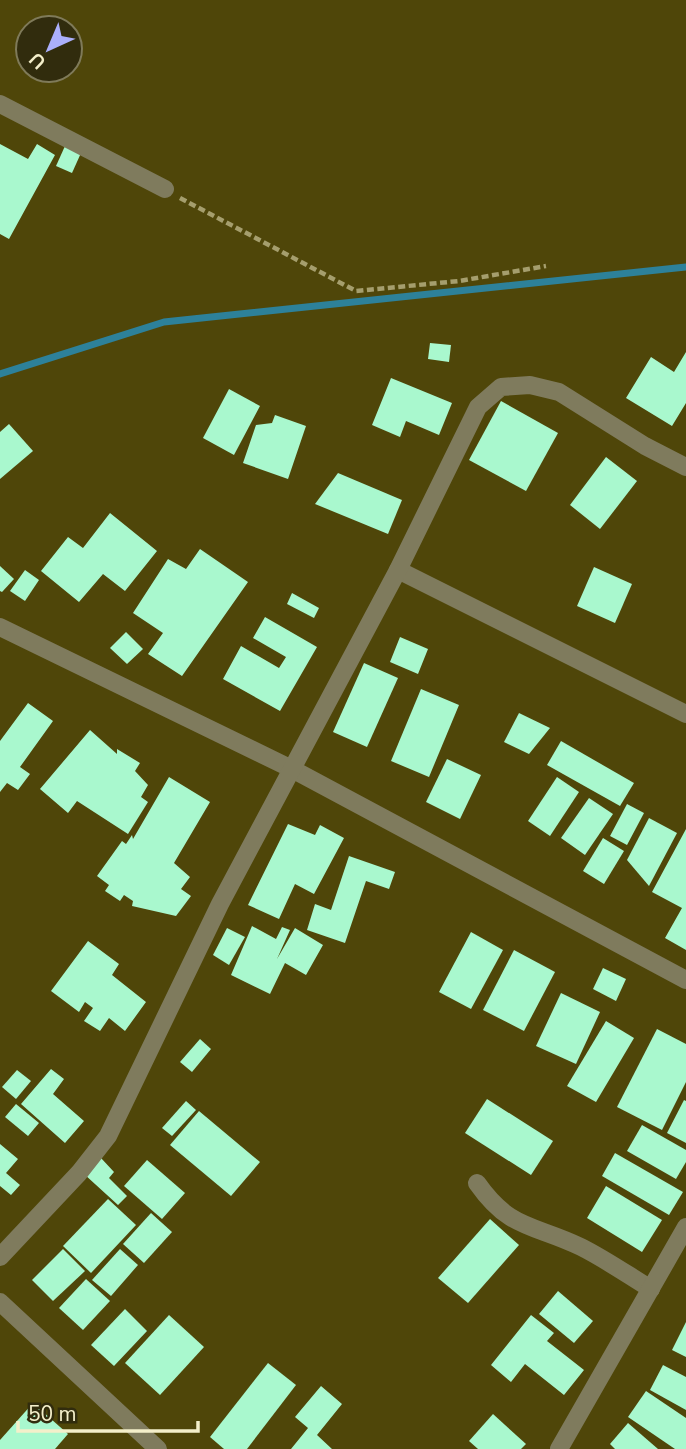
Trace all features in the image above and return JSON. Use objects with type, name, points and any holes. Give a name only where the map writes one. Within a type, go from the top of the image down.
[{"type":"street","points":[[0,104],[165,189]]},
{"type":"street","points":[[0,1257],[79,1172],[108,1136],[220,904],[398,570],[478,407],[501,387],[530,385],[559,392],[645,446],[686,467]]},
{"type":"street","points":[[398,570],[686,714]]},
{"type":"street","points":[[0,627],[292,769],[686,980]]},
{"type":"street","points":[[477,1183],[504,1216],[524,1227],[581,1247],[651,1289]]},
{"type":"street","points":[[559,1449],[686,1227]]},
{"type":"street","points":[[0,1302],[158,1449]]},
{"type":"path","points":[[165,189],[356,291],[459,281],[546,266]]},
{"type":"building","points":[[0,144],[28,159],[37,144],[55,155],[9,239],[0,234]]},
{"type":"building","points":[[65,146],[81,153],[72,173],[56,166]]},
{"type":"building","points":[[430,343],[451,345],[449,362],[428,359]]},
{"type":"building","points":[[686,352],[686,403],[672,426],[626,398],[651,357],[674,372]]},
{"type":"building","points":[[391,378],[452,403],[439,435],[406,421],[400,437],[372,425]]},
{"type":"building","points":[[229,389],[260,406],[234,455],[203,438]]},
{"type":"building","points":[[501,401],[558,433],[526,491],[469,460]]},
{"type":"building","points":[[275,415],[306,426],[288,479],[243,463],[256,425],[272,423]]},
{"type":"building","points":[[9,424],[33,451],[0,479],[0,432]]},
{"type":"building","points":[[606,457],[637,481],[600,529],[570,505]]},
{"type":"building","points":[[338,473],[402,500],[388,534],[315,504]]},
{"type":"building","points":[[110,513],[157,551],[125,591],[103,574],[79,602],[41,571],[68,537],[83,548]]},
{"type":"building","points":[[200,549],[248,582],[182,676],[148,654],[163,633],[133,613],[168,559],[186,569]]},
{"type":"building","points":[[0,566],[14,579],[2,592],[0,591]]},
{"type":"building","points":[[594,567],[632,584],[615,623],[577,606]]},
{"type":"building","points":[[25,570],[39,580],[25,601],[10,591]]},
{"type":"building","points":[[292,593],[319,608],[314,618],[287,604]]},
{"type":"building","points":[[265,617],[317,647],[280,711],[223,679],[241,646],[279,668],[286,657],[253,638]]},
{"type":"building","points":[[126,632],[143,649],[127,664],[110,648]]},
{"type":"building","points":[[400,637],[428,649],[418,674],[390,662]]},
{"type":"building","points":[[364,663],[398,678],[367,747],[333,732]]},
{"type":"building","points":[[421,689],[459,705],[429,777],[391,761]]},
{"type":"building","points":[[28,703],[53,721],[20,767],[30,774],[18,790],[7,783],[0,792],[0,741]]},
{"type":"building","points":[[519,713],[550,728],[529,754],[504,742]]},
{"type":"building","points":[[90,730],[117,754],[117,749],[140,763],[135,771],[148,785],[141,797],[148,802],[128,834],[77,801],[68,813],[40,789]]},
{"type":"building","points":[[561,741],[634,783],[620,806],[547,765]]},
{"type":"building","points":[[447,759],[481,775],[460,819],[426,802]]},
{"type":"building","points":[[169,777],[210,802],[174,863],[190,877],[181,889],[191,896],[176,916],[132,906],[133,901],[124,895],[120,901],[105,891],[109,885],[97,876],[122,841],[126,844],[132,835],[133,839]]},
{"type":"building","points":[[557,777],[579,792],[550,836],[528,821]]},
{"type":"building","points":[[589,798],[613,814],[585,855],[561,838]]},
{"type":"building","points":[[627,804],[644,813],[627,845],[610,836]]},
{"type":"building","points":[[649,818],[677,833],[649,886],[627,860]]},
{"type":"building","points":[[288,824],[315,835],[320,825],[344,838],[314,894],[295,884],[279,919],[248,905]]},
{"type":"building","points":[[686,829],[686,950],[665,938],[682,908],[652,892]]},
{"type":"building","points":[[603,838],[624,851],[604,884],[583,871]]},
{"type":"building","points":[[349,856],[395,872],[389,889],[366,881],[345,943],[307,930],[315,904],[331,910]]},
{"type":"building","points":[[252,926],[276,939],[282,927],[290,930],[277,959],[295,928],[323,945],[306,975],[285,963],[270,994],[231,975]]},
{"type":"building","points":[[227,928],[245,937],[229,965],[213,955]]},
{"type":"building","points":[[471,932],[503,950],[471,1009],[439,992]]},
{"type":"building","points":[[88,941],[119,964],[112,975],[146,1002],[125,1031],[109,1018],[100,1031],[84,1021],[93,1008],[85,1002],[79,1012],[51,991]]},
{"type":"building","points":[[514,950],[555,972],[524,1031],[483,1010]]},
{"type":"building","points":[[603,968],[626,979],[616,1001],[593,989]]},
{"type":"building","points":[[561,993],[600,1012],[576,1064],[536,1046]]},
{"type":"building","points":[[606,1021],[634,1038],[596,1102],[567,1086]]},
{"type":"building","points":[[657,1029],[686,1044],[686,1082],[662,1130],[617,1107]]},
{"type":"building","points":[[200,1039],[211,1049],[192,1072],[180,1062]]},
{"type":"building","points":[[51,1069],[64,1079],[53,1094],[84,1121],[65,1143],[21,1104]]},
{"type":"building","points":[[17,1070],[31,1081],[16,1099],[2,1087]]},
{"type":"building","points":[[487,1099],[553,1141],[531,1175],[465,1133]]},
{"type":"building","points":[[684,1100],[686,1101],[686,1143],[667,1133]]},
{"type":"building","points":[[186,1101],[196,1110],[172,1136],[162,1128]]},
{"type":"building","points":[[16,1104],[39,1123],[28,1136],[5,1117]]},
{"type":"building","points":[[199,1111],[260,1162],[231,1196],[170,1145]]},
{"type":"building","points":[[642,1125],[686,1150],[686,1162],[676,1179],[627,1151]]},
{"type":"building","points":[[0,1144],[18,1159],[6,1173],[20,1185],[11,1195],[0,1186]]},
{"type":"building","points":[[615,1153],[683,1192],[669,1215],[602,1176]]},
{"type":"building","points":[[101,1158],[114,1172],[109,1178],[127,1196],[118,1205],[84,1174]]},
{"type":"building","points":[[147,1160],[185,1193],[162,1219],[124,1186]]},
{"type":"building","points":[[606,1186],[662,1220],[642,1252],[587,1218]]},
{"type":"building","points":[[108,1199],[136,1225],[91,1273],[63,1246]]},
{"type":"building","points":[[151,1213],[172,1232],[144,1263],[123,1244]]},
{"type":"building","points":[[490,1219],[519,1245],[468,1303],[438,1278]]},
{"type":"building","points":[[63,1249],[85,1271],[53,1301],[32,1280]]},
{"type":"building","points":[[120,1249],[138,1265],[111,1296],[92,1280]]},
{"type":"building","points":[[86,1279],[110,1301],[83,1330],[59,1308]]},
{"type":"building","points":[[558,1291],[593,1321],[574,1343],[539,1314]]},
{"type":"building","points":[[125,1309],[147,1331],[114,1366],[91,1345]]},
{"type":"building","points":[[169,1315],[204,1347],[160,1395],[125,1363]]},
{"type":"building","points":[[531,1315],[554,1333],[547,1341],[584,1370],[564,1395],[525,1364],[511,1382],[491,1365]]},
{"type":"building","points":[[686,1322],[686,1357],[672,1350]]},
{"type":"building","points":[[268,1363],[296,1385],[247,1449],[224,1449],[210,1437]]},
{"type":"building","points":[[663,1365],[686,1377],[686,1410],[650,1390]]},
{"type":"building","points":[[321,1386],[342,1404],[317,1435],[332,1449],[291,1449],[308,1428],[295,1417]]},
{"type":"building","points":[[646,1391],[686,1418],[686,1449],[675,1449],[628,1417]]},
{"type":"building","points":[[33,1403],[68,1434],[55,1449],[0,1449],[0,1440]]},
{"type":"building","points":[[493,1414],[526,1444],[521,1449],[478,1449],[469,1441]]},
{"type":"building","points":[[628,1423],[658,1449],[615,1449],[610,1444]]},
{"type":"waterway","points":[[0,374],[164,322],[686,267]]}]
